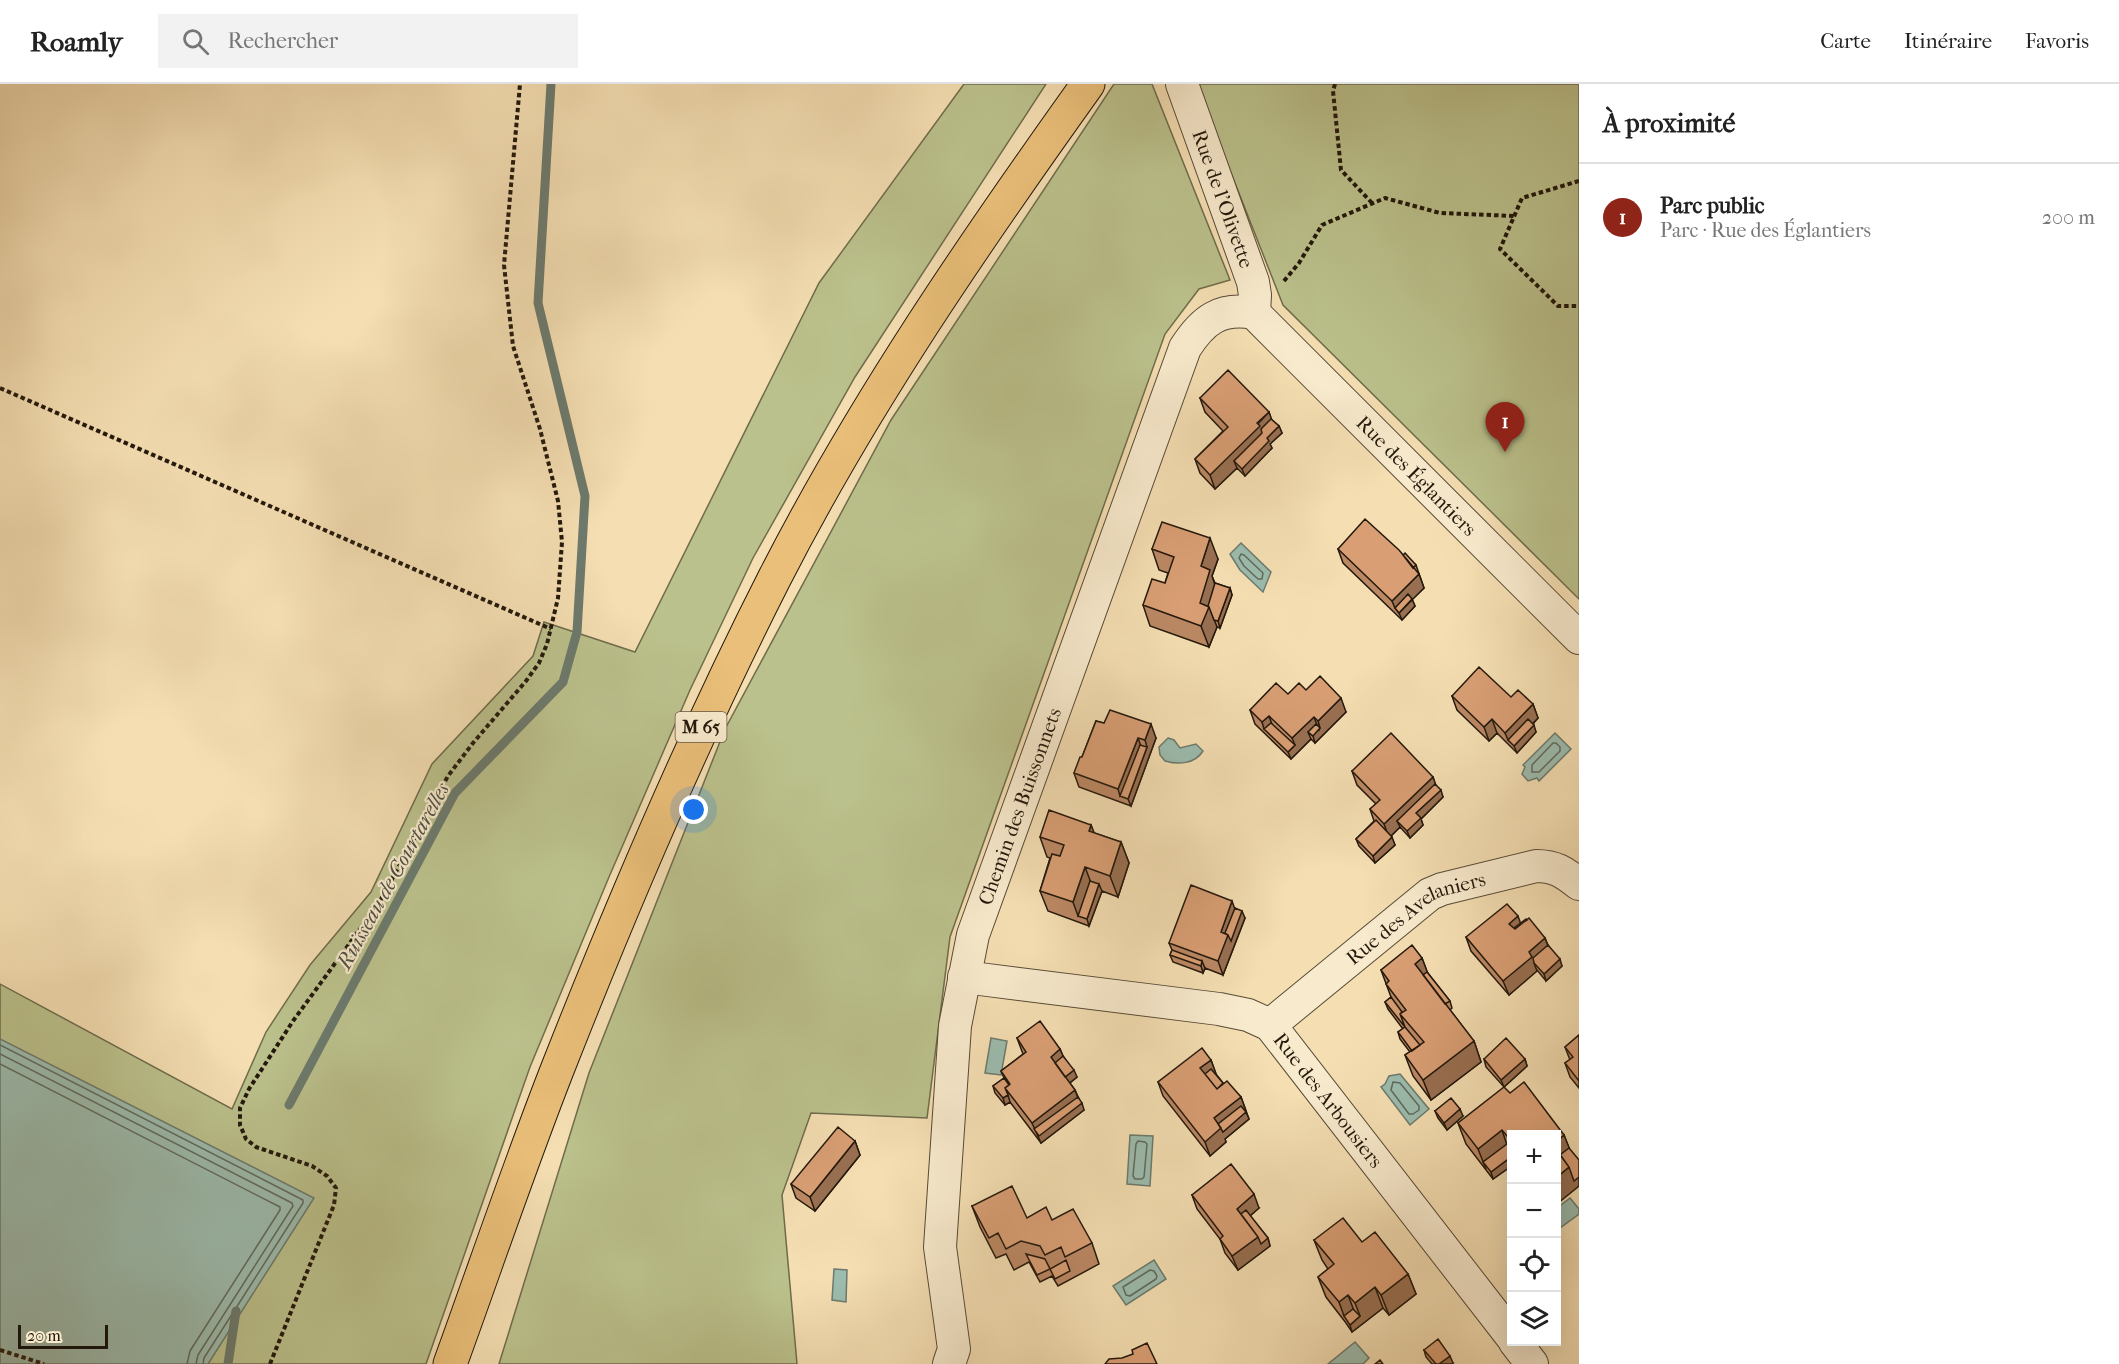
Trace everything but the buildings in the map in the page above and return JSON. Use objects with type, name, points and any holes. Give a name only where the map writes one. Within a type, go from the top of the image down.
[{"type":"main road","name":"M 65","points":[[450,1364],[562,1058],[637,873],[722,683],[777,574],[873,401],[951,280],[1088,84]]},
{"type":"street","name":"Rue de l'Olivette","points":[[1182,84],[1253,282],[1254,304]]},
{"type":"street","name":"Rue des Églantiers","points":[[1254,304],[1579,638]]},
{"type":"street","name":"Chemin des Buissonnets","points":[[954,1359],[940,1247],[956,1026],[973,935],[1185,348],[1196,332],[1224,312],[1254,304]]},
{"type":"street","name":"Rue des Avelaniers","points":[[1270,1025],[1430,894],[1536,866],[1551,866],[1579,884]]},
{"type":"street","name":"Rue des Arbousiers","points":[[964,977],[1219,1009],[1248,1015],[1270,1025],[1516,1351]]},
{"type":"path","points":[[270,1364],[334,1205],[336,1188],[327,1176],[312,1166],[256,1147],[246,1139],[240,1125],[240,1108],[249,1089],[293,1021],[379,903],[448,776],[526,681],[538,663],[547,644],[558,598],[562,542],[558,501],[540,429],[513,346],[504,265],[520,84]]},
{"type":"path","points":[[1335,84],[1333,91],[1341,170],[1372,203]]},
{"type":"path","points":[[1579,181],[1522,198],[1500,249],[1558,306],[1579,306]]},
{"type":"path","points":[[1254,304],[1279,288],[1299,263],[1322,225],[1385,198],[1440,213],[1515,216]]},
{"type":"path","points":[[0,387],[551,629]]},
{"type":"path","points":[[0,1350],[44,1364]]},
{"type":"green space","points":[[964,84],[1046,84],[855,377],[753,558],[690,690],[530,1067],[426,1364],[0,1364],[0,984],[232,1109],[266,1032],[310,965],[371,892],[432,764],[533,656],[544,622],[635,652],[819,283]]},
{"type":"green space","points":[[1114,84],[1152,84],[1230,280],[1199,289],[1165,334],[950,937],[927,1118],[811,1113],[782,1195],[797,1364],[499,1364],[589,1073],[725,729],[891,420]]},
{"type":"green space","points":[[1196,84],[1579,84],[1579,599],[1283,305]]},
{"type":"water","points":[[1241,543],[1271,572],[1263,592],[1240,570],[1230,554]]},
{"type":"water","points":[[1555,733],[1571,749],[1539,781],[1537,778],[1528,781],[1522,774],[1525,767],[1523,765]]},
{"type":"water","points":[[1168,738],[1174,740],[1180,748],[1196,744],[1203,751],[1191,761],[1175,763],[1165,761],[1160,755],[1159,747]]},
{"type":"water","points":[[991,1038],[1007,1041],[1001,1075],[985,1073]]},
{"type":"water","points":[[0,1039],[314,1198],[208,1364],[0,1364]]},
{"type":"water","points":[[1400,1074],[1429,1109],[1410,1125],[1381,1087],[1389,1076]]},
{"type":"water","points":[[1130,1135],[1153,1136],[1150,1186],[1127,1184]]},
{"type":"water","points":[[1570,1198],[1579,1209],[1579,1214],[1561,1227],[1561,1205]]},
{"type":"water","points":[[1154,1260],[1166,1279],[1126,1305],[1113,1286]]},
{"type":"water","points":[[834,1269],[847,1270],[846,1302],[832,1300]]},
{"type":"water","points":[[1355,1342],[1369,1358],[1363,1364],[1328,1364]]},
{"type":"waterway","name":"Ruisseau de Courtarelles","points":[[289,1105],[455,793],[563,682],[577,632],[585,496],[538,303],[551,84]]},
{"type":"waterway","name":"Ruisseau de Courtarelles","points":[[228,1364],[236,1311]]},
{"type":"place","name":"Parc public","points":[[1505,452]]}]
